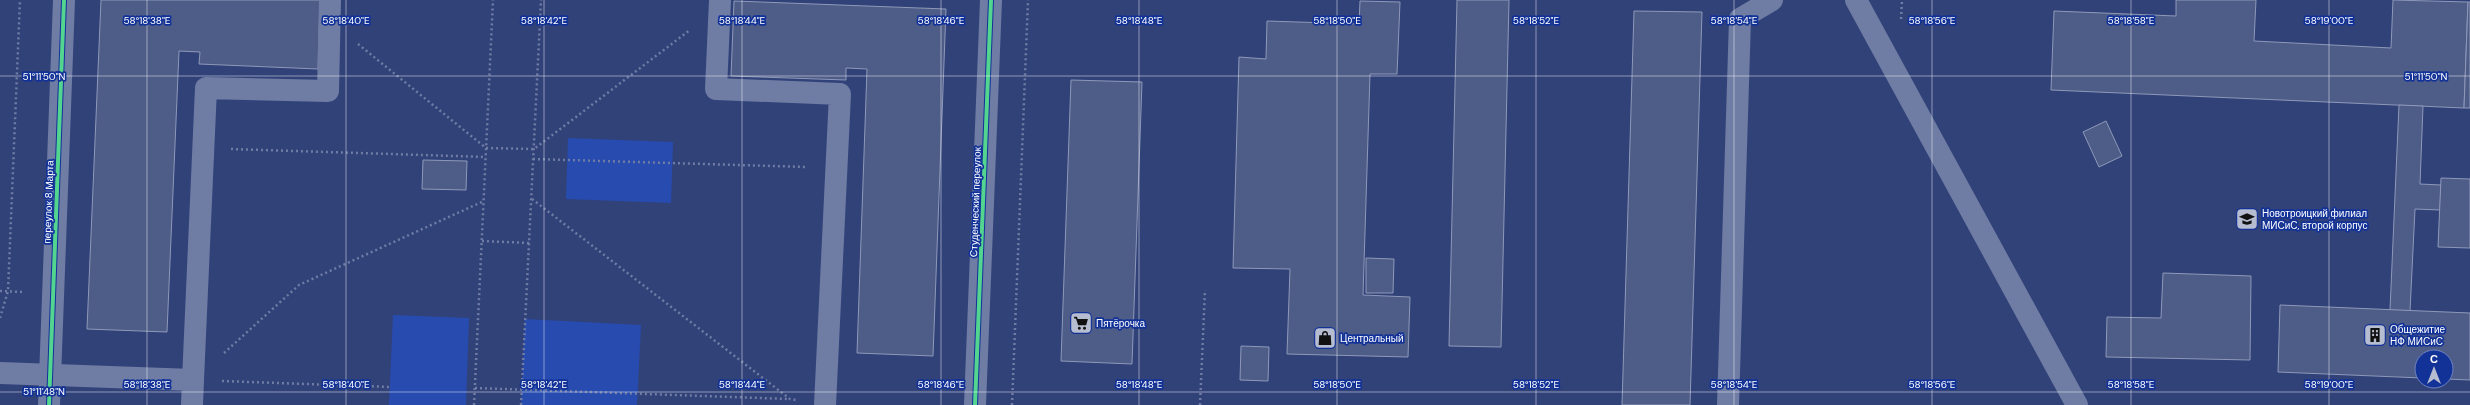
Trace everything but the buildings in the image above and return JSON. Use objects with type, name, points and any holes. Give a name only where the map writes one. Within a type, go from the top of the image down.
[{"type":"street","name":"переулок 8 Марта","points":[[49,405],[64,0]]},
{"type":"street","name":"Студенческий переулок","points":[[975,405],[991,0]]},
{"type":"street","points":[[1728,405],[1740,19],[1772,0]]},
{"type":"street","points":[[1856,0],[2077,405]]},
{"type":"street","points":[[720,3],[716,89],[840,94],[825,405],[835,405]]},
{"type":"street","points":[[192,405],[206,88],[328,92],[330,10]]},
{"type":"street","points":[[0,373],[193,380]]},
{"type":"path","points":[[0,318],[8,291],[20,0]]},
{"type":"path","points":[[474,405],[493,0]]},
{"type":"path","points":[[521,405],[541,0]]},
{"type":"path","points":[[1012,405],[1028,0]]},
{"type":"path","points":[[1900,26],[1902,0]]},
{"type":"path","points":[[330,10],[486,148],[534,149],[720,3]]},
{"type":"path","points":[[203,148],[486,157]]},
{"type":"path","points":[[533,159],[836,168]]},
{"type":"path","points":[[532,199],[790,399]]},
{"type":"path","points":[[193,380],[299,285],[484,201]]},
{"type":"path","points":[[482,241],[529,243]]},
{"type":"path","points":[[1200,405],[1204,290]]},
{"type":"path","points":[[193,380],[390,387]]},
{"type":"path","points":[[475,388],[790,399],[825,405]]},
{"type":"shaded area","points":[[568,138],[673,142],[671,203],[566,199]]},
{"type":"shaded area","points":[[393,315],[469,318],[466,405],[389,405]]},
{"type":"shaded area","points":[[525,319],[641,325],[637,405],[521,405]]},
{"type":"cycle path","points":[[49,405],[64,0]]},
{"type":"cycle path","points":[[975,405],[991,0]]},
{"type":"place","name":"Новотроицкий филиал МИСиС, второй корпус","points":[[2247,219]]},
{"type":"place","name":"Пятёрочка","points":[[1081,323]]},
{"type":"place","name":"Общежитие НФ МИСиС","points":[[2375,335]]},
{"type":"place","name":"Центральный","points":[[1325,338]]}]
